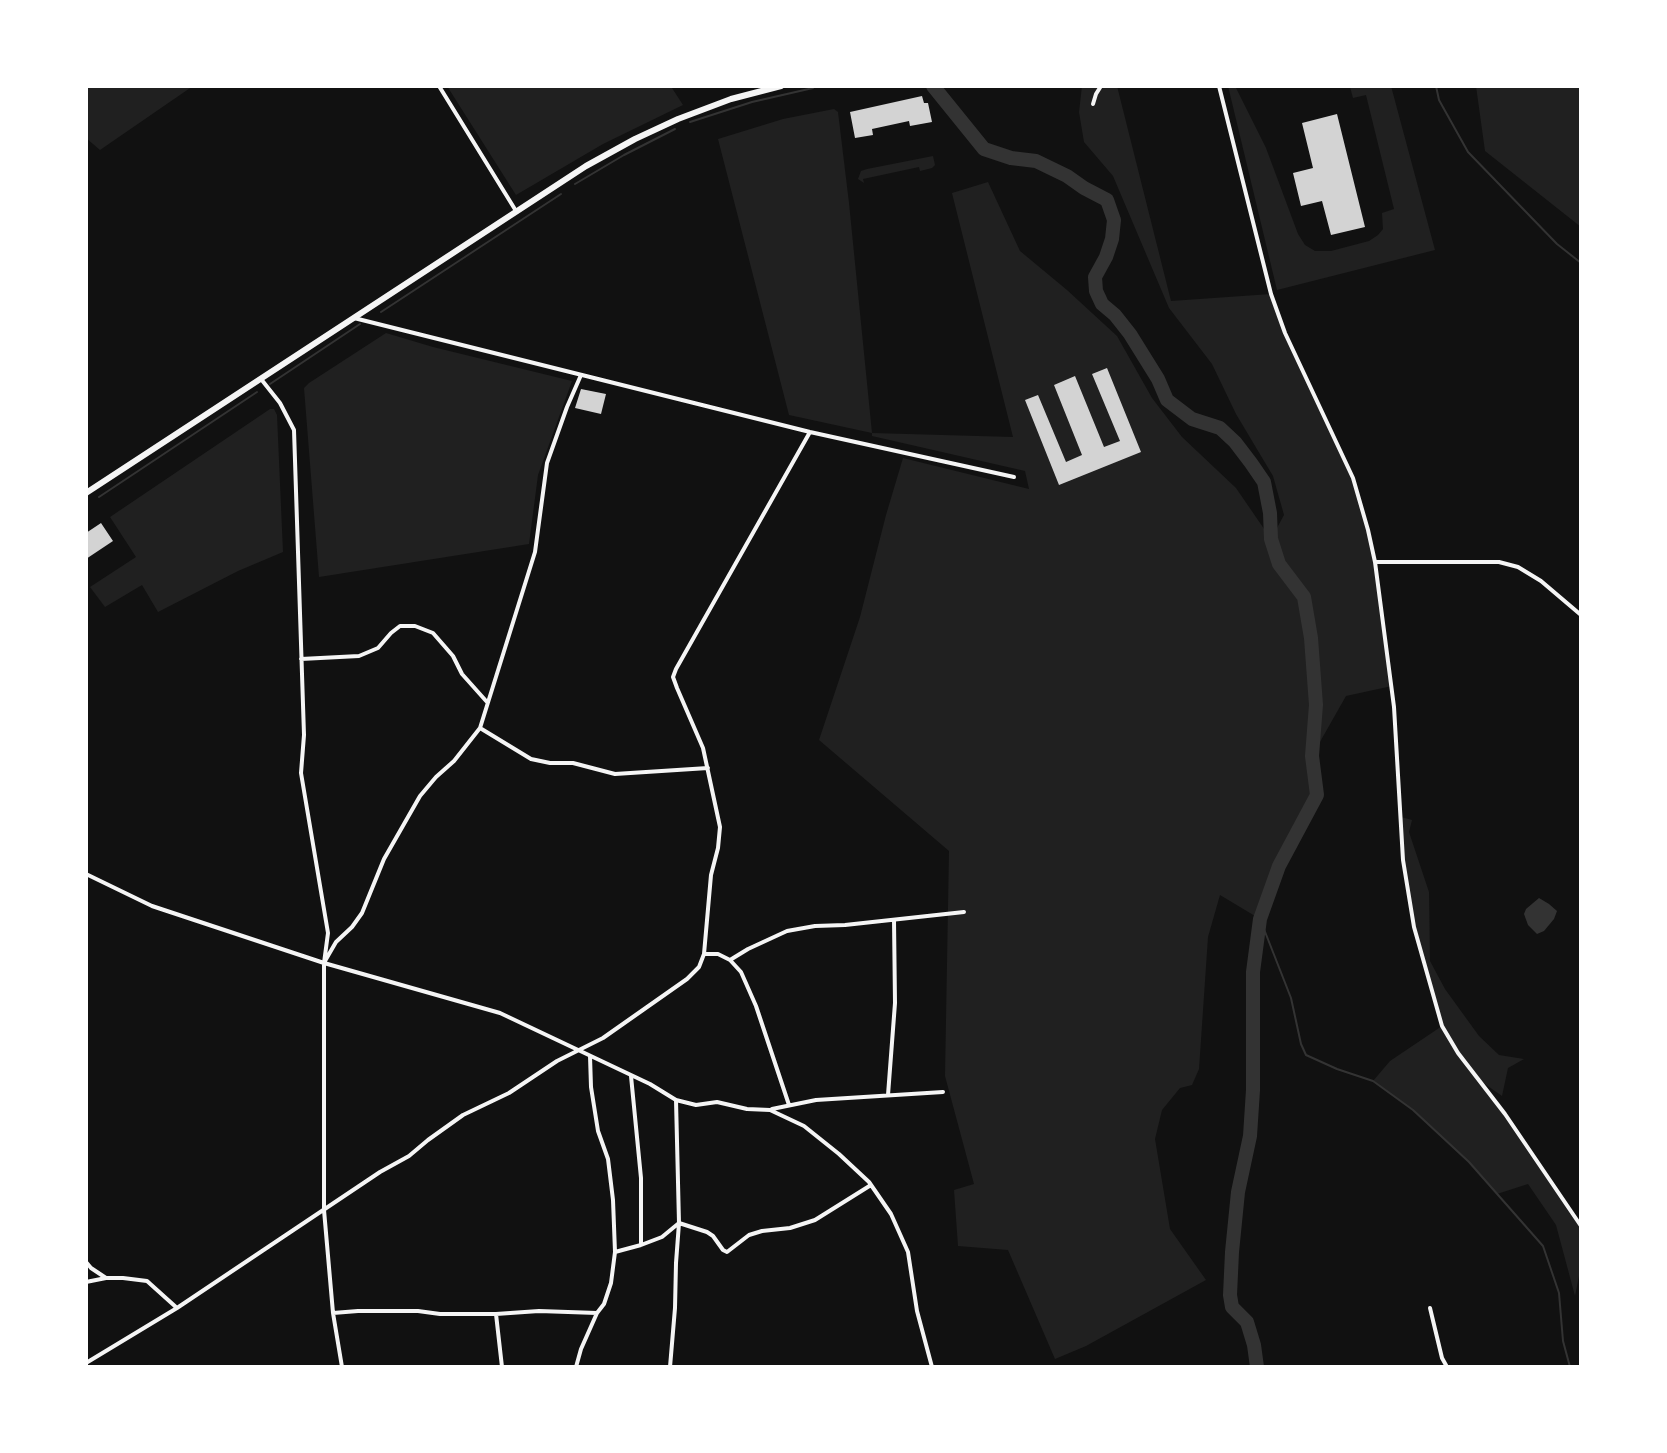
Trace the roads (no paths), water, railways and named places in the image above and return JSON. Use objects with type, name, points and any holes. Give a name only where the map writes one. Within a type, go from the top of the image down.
[{"type":"main road","points":[[86,493],[586,166],[660,127],[731,99],[781,86]]},
{"type":"street","points":[[439,86],[516,211]]},
{"type":"street","points":[[1093,104],[1101,86]]},
{"type":"street","points":[[1219,86],[1271,294],[1285,333],[1353,478],[1368,530],[1394,707],[1403,860],[1414,927],[1442,1026],[1581,1226]]},
{"type":"street","points":[[354,318],[810,432],[1014,477]]},
{"type":"street","points":[[324,963],[336,942],[362,913],[384,859],[420,796],[460,755],[480,728],[535,552],[547,463],[582,374]]},
{"type":"street","points":[[261,379],[280,403],[294,430],[304,735],[301,773],[328,933],[324,963],[324,1210],[333,1313],[342,1367]]},
{"type":"street","points":[[86,1363],[177,1308],[409,1156],[463,1115],[509,1093],[557,1061],[603,1038],[687,979],[699,967],[704,954],[711,875],[720,827],[703,748],[673,677],[810,432]]},
{"type":"street","points":[[1375,562],[1499,562],[1518,567],[1541,581],[1581,615]]},
{"type":"street","points":[[301,659],[359,656],[378,648],[400,626],[415,626],[433,633],[453,656],[462,674],[487,702]]},
{"type":"street","points":[[480,728],[531,759],[550,763],[573,763],[615,774],[708,768]]},
{"type":"street","points":[[86,874],[152,906],[324,963],[500,1013],[650,1084],[676,1100],[696,1105],[717,1102],[747,1109],[770,1110],[816,1100],[943,1092]]},
{"type":"street","points":[[730,960],[787,931],[964,912]]},
{"type":"street","points":[[888,1095],[895,1003],[894,920]]},
{"type":"street","points":[[704,954],[718,954],[730,960],[741,972],[756,1006],[789,1105]]},
{"type":"street","points":[[576,1367],[597,1313],[604,1304],[611,1283],[615,1252],[608,1159],[598,1131],[590,1056]]},
{"type":"street","points":[[631,1075],[641,1178],[641,1245]]},
{"type":"street","points":[[670,1367],[679,1223],[676,1100]]},
{"type":"street","points":[[770,1110],[804,1126],[839,1154],[871,1185],[891,1214],[908,1252],[917,1311],[932,1367]]},
{"type":"street","points":[[679,1223],[707,1232],[727,1252],[749,1235],[815,1220],[871,1185]]},
{"type":"street","points":[[615,1252],[662,1237],[679,1223]]},
{"type":"street","points":[[86,1262],[106,1278]]},
{"type":"street","points":[[86,1282],[106,1278],[147,1281],[177,1308]]},
{"type":"street","points":[[1430,1308],[1447,1367]]},
{"type":"street","points":[[333,1313],[597,1313]]},
{"type":"street","points":[[496,1314],[502,1367]]},
{"type":"waterway","points":[[933,86],[984,149],[1011,158],[1036,161],[1107,200],[1114,220],[1112,239],[1095,277],[1096,291],[1102,304],[1130,334],[1158,379],[1167,400],[1192,419],[1220,428],[1251,463],[1264,482],[1271,539],[1279,564],[1304,597],[1311,638],[1316,705],[1312,756],[1317,795],[1279,866],[1260,919],[1253,972],[1250,1136],[1238,1192],[1232,1252],[1232,1307],[1247,1322],[1257,1367]]},
{"type":"waterway","points":[[1436,86],[1439,100],[1468,152],[1557,244],[1581,263]]},
{"type":"waterway","points":[[690,122],[752,102],[813,88]]},
{"type":"waterway","points":[[575,184],[675,129]]},
{"type":"waterway","points":[[381,312],[561,194]]},
{"type":"waterway","points":[[270,384],[360,324]]},
{"type":"waterway","points":[[99,497],[257,392]]},
{"type":"waterway","points":[[1260,919],[1291,998],[1306,1055],[1373,1081],[1413,1110],[1469,1162],[1543,1246],[1559,1293],[1563,1341],[1570,1367]]}]
